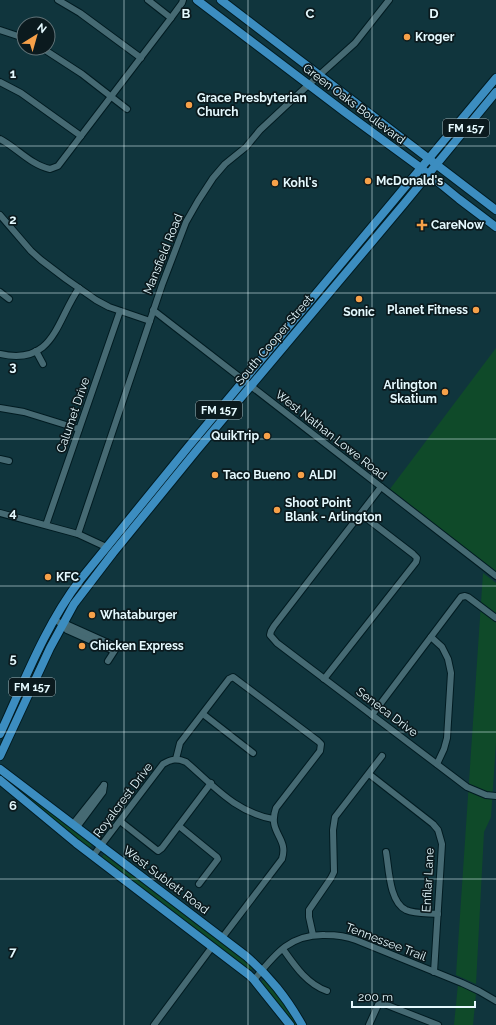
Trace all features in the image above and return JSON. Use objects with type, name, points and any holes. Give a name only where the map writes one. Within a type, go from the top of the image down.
[{"type":"main road","name":"Green Oaks Boulevard","points":[[197,0],[421,168],[496,227]]},
{"type":"main road","points":[[221,0],[496,210]]},
{"type":"main road","name":"South Cooper Street","points":[[0,734],[42,644],[66,599],[169,470],[496,78]]},
{"type":"main road","name":"South Cooper Street","points":[[1,753],[62,624],[88,585],[176,476],[496,92]]},
{"type":"main road","points":[[169,470],[176,476]]},
{"type":"main road","points":[[1,753],[2,760],[11,778]]},
{"type":"main road","name":"West Sublett Road","points":[[0,768],[11,778],[262,970],[278,988],[302,1025]]},
{"type":"main road","name":"West Sublett Road","points":[[2,783],[93,856],[254,980],[290,1025]]},
{"type":"street","points":[[58,0],[80,13],[141,58]]},
{"type":"street","points":[[148,0],[171,18]]},
{"type":"street","name":"Mansfield Road","points":[[78,534],[153,310],[186,222],[213,178],[225,164],[246,146],[260,130],[309,84],[355,43],[389,0]]},
{"type":"street","points":[[0,139],[39,166],[50,169],[58,166],[184,1]]},
{"type":"street","points":[[0,30],[16,35]]},
{"type":"street","points":[[54,56],[82,74],[127,109]]},
{"type":"street","points":[[0,82],[21,93],[81,136]]},
{"type":"street","points":[[0,215],[31,251],[79,288],[96,300],[120,311],[150,321]]},
{"type":"street","points":[[0,354],[15,356],[27,355],[48,343],[54,336],[71,299],[79,288]]},
{"type":"street","points":[[0,292],[9,300]]},
{"type":"street","name":"West Nathan Lowe Road","points":[[153,310],[496,576]]},
{"type":"street","name":"Calumet Drive","points":[[46,525],[120,311]]},
{"type":"street","points":[[36,351],[43,364]]},
{"type":"street","points":[[0,408],[24,412],[79,429]]},
{"type":"street","points":[[0,459],[9,462]]},
{"type":"street","points":[[324,679],[416,562],[417,558],[414,554],[361,514],[381,487]]},
{"type":"street","points":[[0,514],[78,534],[106,547]]},
{"type":"street","name":"Seneca Drive","points":[[361,514],[274,626],[270,635],[277,643],[471,789],[486,795],[496,796]]},
{"type":"street","points":[[372,715],[461,597],[468,597],[496,618]]},
{"type":"street","points":[[55,620],[62,624],[67,630],[118,648],[108,661]]},
{"type":"street","points":[[431,637],[442,646],[448,659],[451,673],[447,738],[437,764]]},
{"type":"street","points":[[222,938],[282,859],[284,854],[283,845],[272,819],[276,808],[320,751],[322,744],[233,677],[229,679],[180,743],[176,759],[186,762],[230,800],[244,810],[272,819]]},
{"type":"street","points":[[203,714],[253,753]]},
{"type":"street","points":[[313,934],[308,917],[310,910],[332,878],[334,872],[335,817],[382,756]]},
{"type":"street","name":"Royalcrest Drive","points":[[93,856],[163,764],[171,759],[176,759]]},
{"type":"street","name":"Enfilar Lane","points":[[369,774],[428,820],[438,830],[442,844],[434,972]]},
{"type":"street","points":[[120,821],[158,851],[162,848],[211,783]]},
{"type":"street","points":[[75,826],[89,808]]},
{"type":"street","points":[[179,826],[217,856],[218,859],[200,884]]},
{"type":"street","points":[[386,852],[392,891],[398,903],[407,910],[418,913],[438,914]]},
{"type":"street","name":"Tennessee Trail","points":[[254,980],[283,949],[295,941],[313,934],[338,935],[347,937],[479,991],[496,1002]]},
{"type":"street","points":[[154,1025],[212,947]]},
{"type":"street","points":[[283,949],[302,975],[320,989],[327,991]]},
{"type":"street","points":[[369,1025],[378,1005],[382,1002],[427,1023],[438,1025]]},
{"type":"green space","points":[[496,348],[496,572],[390,489]]},
{"type":"green space","points":[[483,573],[496,583],[496,743],[491,817],[484,832],[476,984],[456,975]]},
{"type":"green space","points":[[2,776],[49,812],[71,826],[93,844],[90,847],[87,846],[0,778]]},
{"type":"green space","points":[[104,854],[240,955],[253,968],[251,970],[248,969],[212,944],[103,859],[102,857]]},
{"type":"green space","points":[[264,979],[267,980],[291,1011],[290,1013],[297,1025],[293,1025],[277,1001],[275,1002],[261,984]]},
{"type":"green space","points":[[458,984],[476,994],[473,1025],[454,1025]]},
{"type":"place","name":"Kroger","points":[[407,37]]},
{"type":"place","name":"Grace Presbyterian Church","points":[[189,105]]},
{"type":"place","name":"McDonald's","points":[[368,181]]},
{"type":"place","name":"Kohl's","points":[[275,183]]},
{"type":"place","name":"CareNow","points":[[422,225]]},
{"type":"place","name":"Sonic","points":[[359,299]]},
{"type":"place","name":"Planet Fitness","points":[[476,310]]},
{"type":"place","name":"Arlington Skatium","points":[[445,392]]},
{"type":"place","name":"QuikTrip","points":[[267,436]]},
{"type":"place","name":"Taco Bueno","points":[[215,475]]},
{"type":"place","name":"ALDI","points":[[301,475]]},
{"type":"place","name":"Shoot Point Blank - Arlington","points":[[277,510]]},
{"type":"place","name":"KFC","points":[[48,577]]},
{"type":"place","name":"Whataburger","points":[[92,615]]},
{"type":"place","name":"Chicken Express","points":[[82,646]]}]
